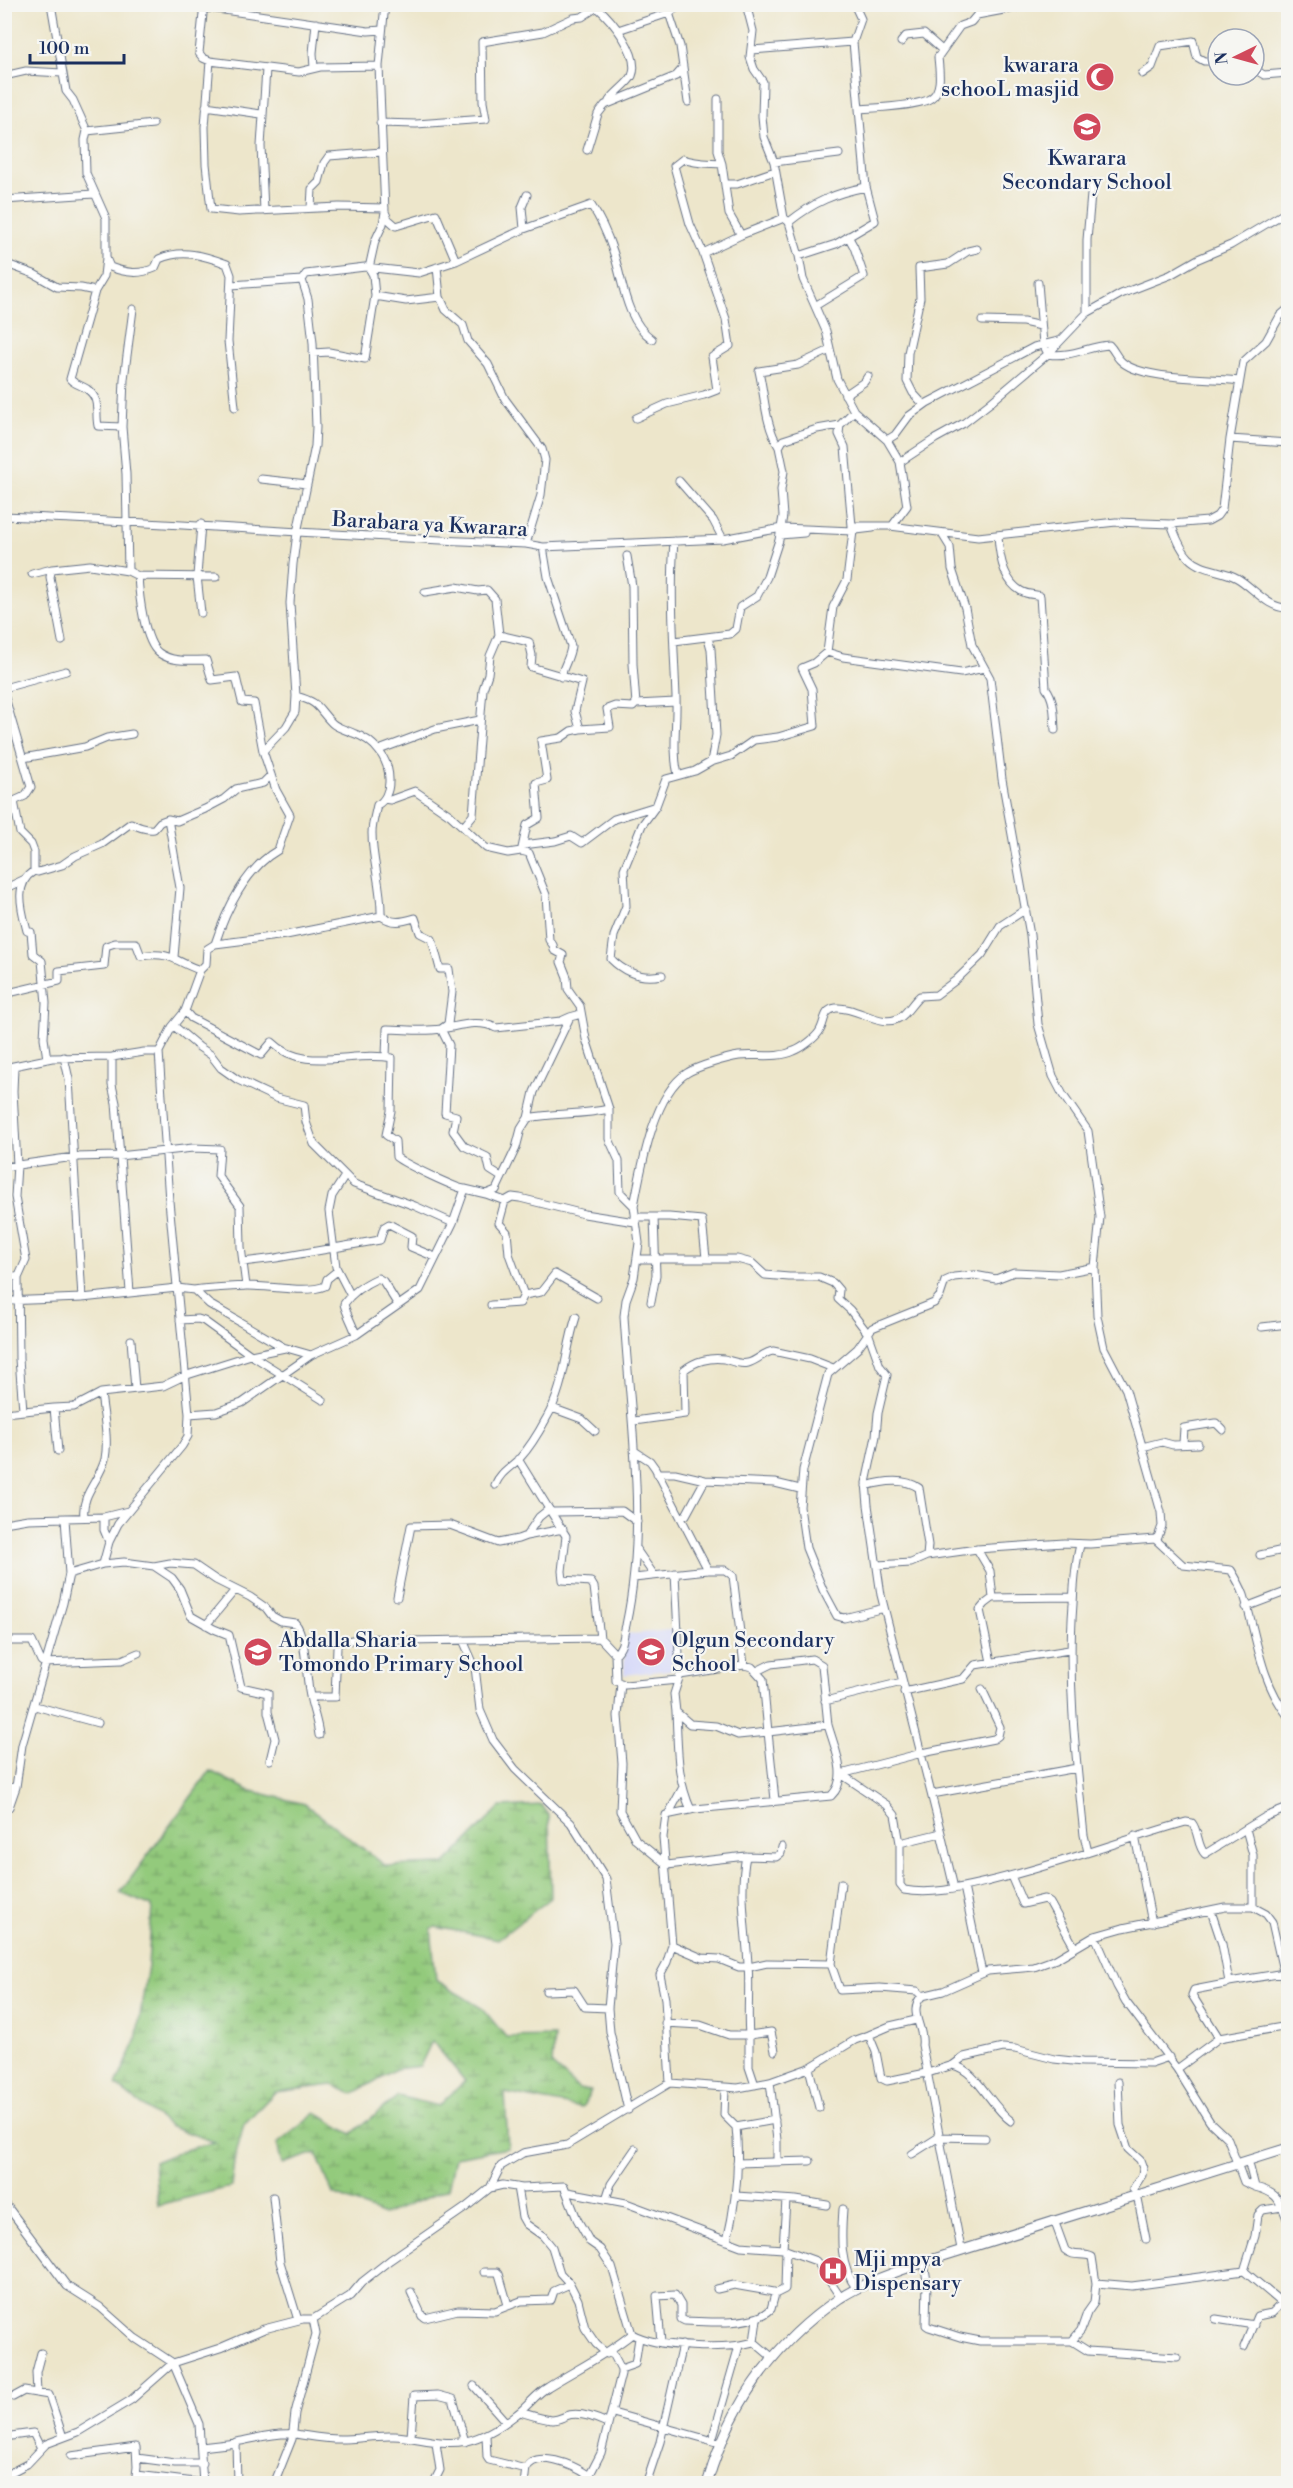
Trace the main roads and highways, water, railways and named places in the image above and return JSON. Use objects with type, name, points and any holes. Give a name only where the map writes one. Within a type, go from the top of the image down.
[{"type":"main road","points":[[707,2484],[716,2441],[747,2393],[773,2358],[800,2330],[841,2298],[857,2289],[961,2249],[1288,2148]]},
{"type":"place","name":"kwarara schooL masjid","points":[[1100,77]]},
{"type":"place","name":"Kwarara Secondary School","points":[[1087,127]]},
{"type":"place","name":"Abdalla Sharia Tomondo Primary School","points":[[258,1652]]},
{"type":"place","name":"Olgun Secondary School","points":[[651,1652]]},
{"type":"place","name":"Mji mpya Dispensary","points":[[833,2271]]}]
